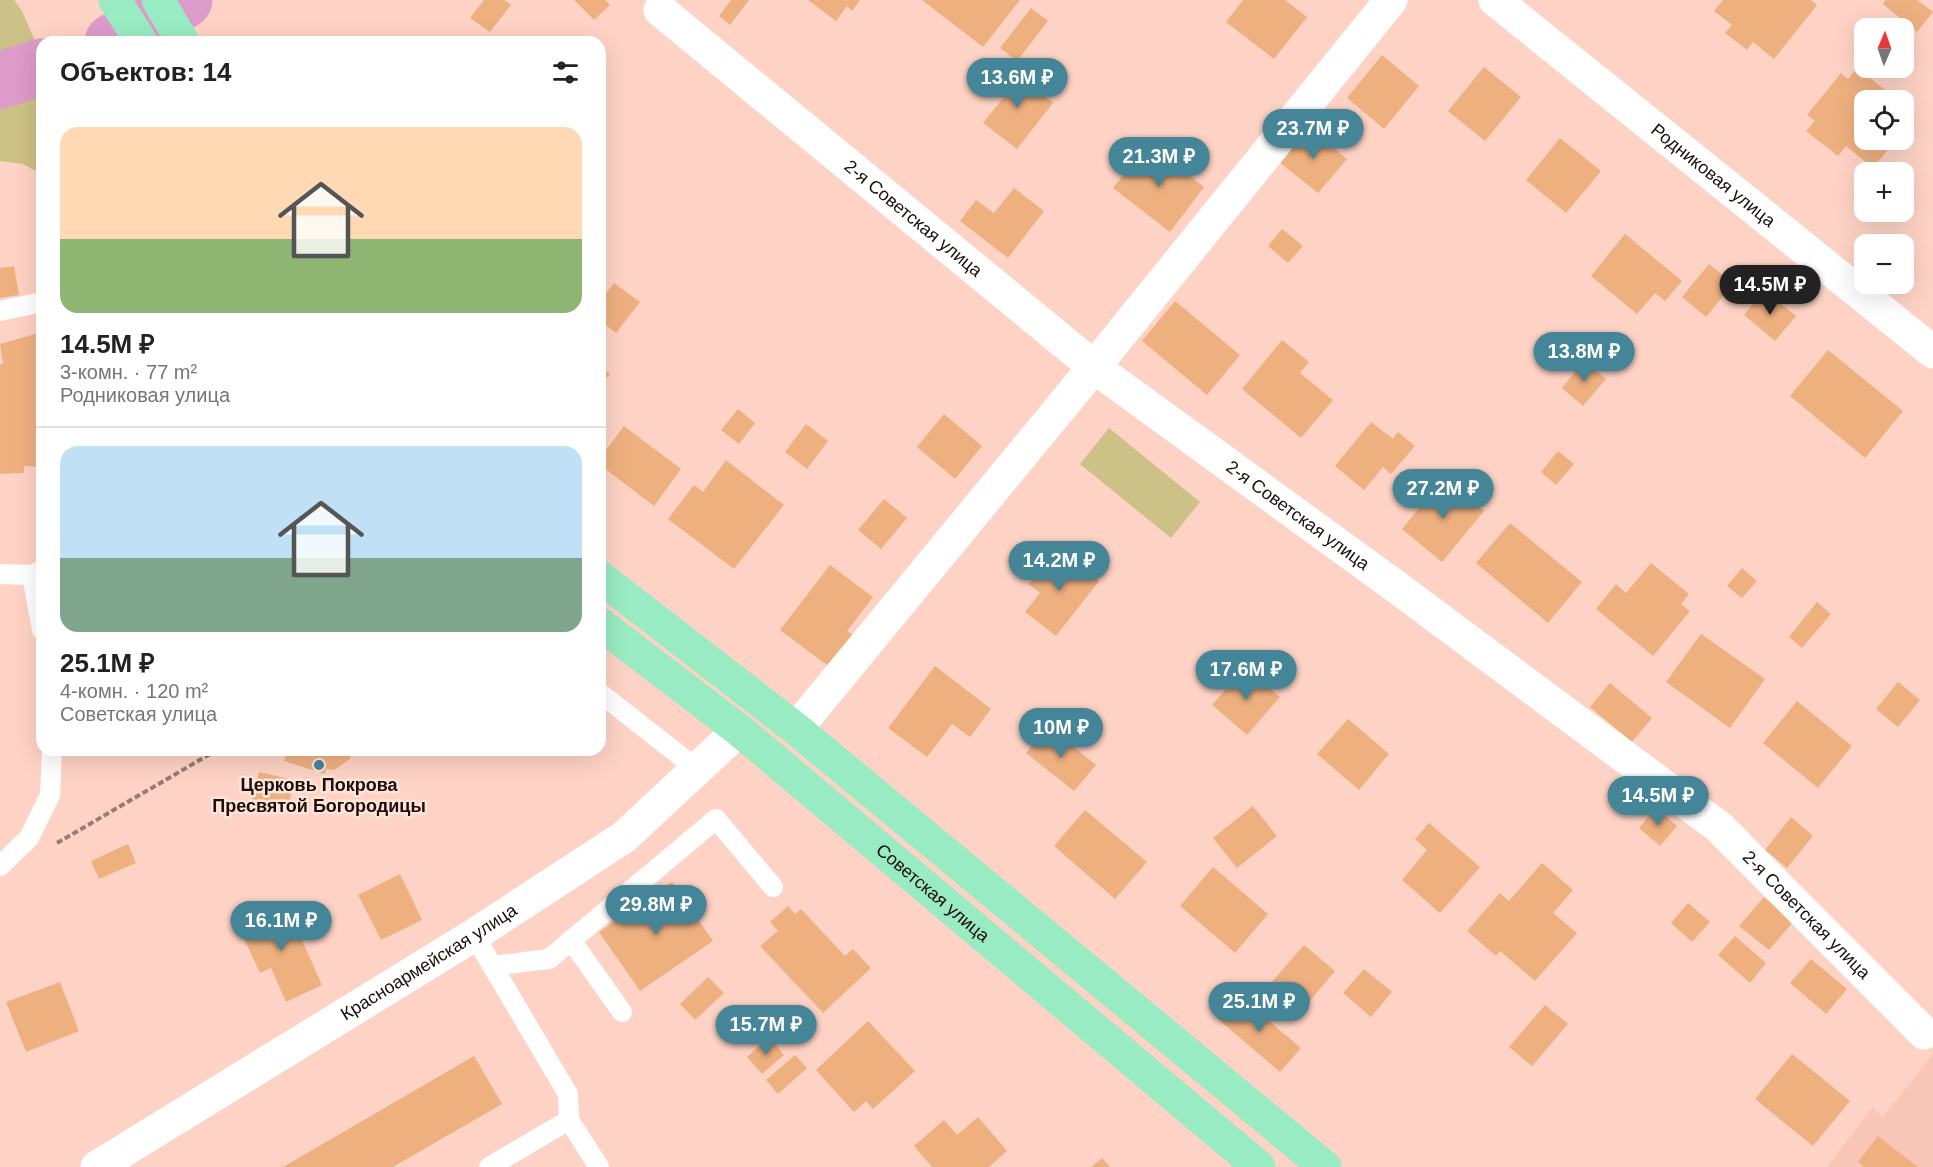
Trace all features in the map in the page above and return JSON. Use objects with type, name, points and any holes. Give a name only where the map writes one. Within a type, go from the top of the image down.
[{"type":"main road","points":[[115,0],[137,36]]},
{"type":"main road","points":[[158,0],[179,36]]},
{"type":"main road","name":"Советская улица","points":[[606,582],[796,729],[1325,1167]]},
{"type":"main road","name":"Советская улица","points":[[606,629],[739,730],[1259,1167]]},
{"type":"street","points":[[796,729],[1094,367],[1391,0]]},
{"type":"street","name":"Родниковая улица","points":[[1495,0],[1933,352]]},
{"type":"street","name":"2-я Советская улица","points":[[660,10],[1094,367],[1395,585],[1719,827],[1924,1033]]},
{"type":"street","name":"Красноармейская улица","points":[[97,1167],[474,935],[624,837],[739,730]]},
{"type":"lane","points":[[0,311],[36,303]]},
{"type":"lane","points":[[0,574],[36,572]]},
{"type":"lane","points":[[606,698],[697,769]]},
{"type":"lane","points":[[0,866],[29,838],[50,795],[52,756]]},
{"type":"lane","points":[[492,966],[549,959],[716,819],[773,887]]},
{"type":"lane","points":[[474,935],[568,1094],[569,1120],[599,1167]]},
{"type":"lane","points":[[571,940],[622,1012]]},
{"type":"lane","points":[[489,1167],[569,1120]]},
{"type":"path","points":[[52,846],[207,756]]},
{"type":"shaded area","points":[[0,0],[14,0],[22,11],[36,43],[36,171],[23,164],[0,161]]},
{"type":"shaded area","points":[[1109,428],[1200,502],[1171,538],[1080,464]]},
{"type":"shaded area","points":[[1933,1054],[1933,1167],[1827,1167],[1872,1108],[1883,1117]]},
{"type":"building","points":[[484,0],[504,0],[511,5],[490,32],[470,18]]},
{"type":"building","points":[[574,0],[605,0],[610,5],[594,20]]},
{"type":"building","points":[[731,0],[749,0],[730,25],[719,16]]},
{"type":"building","points":[[808,0],[860,0],[852,11],[847,6],[836,21]]},
{"type":"building","points":[[922,0],[1020,0],[983,47]]},
{"type":"building","points":[[1243,0],[1285,0],[1307,17],[1274,59],[1226,22]]},
{"type":"building","points":[[1723,0],[1811,0],[1817,5],[1774,59],[1753,42],[1747,50],[1725,33],[1732,25],[1714,11]]},
{"type":"building","points":[[1885,0],[1917,0],[1933,12],[1917,32],[1914,30],[1914,18],[1900,18],[1883,4]]},
{"type":"building","points":[[1031,8],[1048,21],[1017,61],[1000,48]]},
{"type":"building","points":[[1382,55],[1419,86],[1384,129],[1347,98]]},
{"type":"building","points":[[1484,67],[1521,97],[1485,141],[1448,111]]},
{"type":"building","points":[[1008,68],[1053,103],[1017,149],[983,123],[1004,97],[992,88]]},
{"type":"building","points":[[1854,72],[1854,78],[1870,78],[1885,90],[1854,90],[1854,150],[1888,150],[1878,162],[1866,162],[1846,146],[1838,156],[1806,131],[1815,121],[1807,115],[1841,73],[1848,79]]},
{"type":"building","points":[[1308,127],[1347,159],[1318,193],[1279,162]]},
{"type":"building","points":[[1560,138],[1601,171],[1566,213],[1526,180]]},
{"type":"building","points":[[1148,143],[1204,187],[1170,232],[1113,188]]},
{"type":"building","points":[[1014,188],[1044,211],[1008,258],[960,221],[976,200],[994,213]]},
{"type":"building","points":[[1282,229],[1303,246],[1288,263],[1268,246]]},
{"type":"building","points":[[1625,234],[1682,281],[1665,301],[1655,293],[1637,314],[1591,276]]},
{"type":"building","points":[[1709,264],[1733,284],[1706,317],[1682,297]]},
{"type":"building","points":[[14,266],[19,295],[0,298],[0,268]]},
{"type":"building","points":[[614,283],[640,302],[616,333],[606,326],[606,293]]},
{"type":"building","points":[[1764,290],[1796,316],[1775,341],[1744,315]]},
{"type":"building","points":[[1175,301],[1240,355],[1207,395],[1142,341]]},
{"type":"building","points":[[36,334],[36,467],[24,466],[24,473],[0,474],[0,364],[3,364],[0,344]]},
{"type":"building","points":[[1282,340],[1309,362],[1300,373],[1333,400],[1301,438],[1242,389]]},
{"type":"building","points":[[1828,350],[1903,411],[1865,458],[1790,396]]},
{"type":"building","points":[[1584,361],[1606,379],[1583,406],[1562,388]]},
{"type":"building","points":[[738,409],[755,423],[739,444],[721,430]]},
{"type":"building","points":[[944,414],[982,446],[955,479],[917,447]]},
{"type":"building","points":[[1371,422],[1393,439],[1398,432],[1415,446],[1391,474],[1383,467],[1364,490],[1335,466]]},
{"type":"building","points":[[806,424],[828,441],[807,469],[785,452]]},
{"type":"building","points":[[624,426],[681,469],[654,506],[606,470],[606,450]]},
{"type":"building","points":[[1558,451],[1574,464],[1556,485],[1541,472]]},
{"type":"building","points":[[726,460],[784,505],[734,569],[668,519],[694,485],[703,492]]},
{"type":"building","points":[[1444,478],[1484,511],[1442,562],[1402,529]]},
{"type":"building","points":[[884,499],[907,518],[881,549],[858,530]]},
{"type":"building","points":[[1510,523],[1582,582],[1548,623],[1476,563]]},
{"type":"building","points":[[1057,549],[1099,581],[1056,636],[1025,612],[1040,593],[1029,584]]},
{"type":"building","points":[[1651,563],[1689,594],[1681,604],[1690,611],[1653,656],[1596,609],[1616,584],[1626,593]]},
{"type":"building","points":[[830,565],[873,597],[847,631],[855,636],[831,668],[780,630]]},
{"type":"building","points":[[1742,568],[1757,581],[1742,598],[1727,586]]},
{"type":"building","points":[[1817,602],[1831,614],[1802,648],[1789,637]]},
{"type":"building","points":[[1701,634],[1765,679],[1730,728],[1666,682]]},
{"type":"building","points":[[935,666],[991,709],[970,737],[952,724],[927,757],[888,728]]},
{"type":"building","points":[[1245,667],[1280,697],[1247,735],[1212,705]]},
{"type":"building","points":[[1898,682],[1920,700],[1898,727],[1876,709]]},
{"type":"building","points":[[1610,683],[1652,718],[1632,742],[1590,707]]},
{"type":"building","points":[[1797,701],[1852,746],[1818,788],[1763,743]]},
{"type":"building","points":[[1348,719],[1389,754],[1359,790],[1317,754]]},
{"type":"building","points":[[1048,726],[1096,765],[1074,791],[1026,753]]},
{"type":"building","name":"Церковь Покрова Пресвятой Богородицы","points":[[285,756],[351,756],[350,759],[334,770],[326,769],[325,774],[284,761]]},
{"type":"building","points":[[259,772],[294,780],[288,808],[252,799]]},
{"type":"building","points":[[1253,806],[1277,836],[1237,868],[1213,838]]},
{"type":"building","points":[[1656,808],[1677,826],[1660,846],[1639,828]]},
{"type":"building","points":[[1085,810],[1147,862],[1115,899],[1054,846]]},
{"type":"building","points":[[1791,817],[1813,836],[1787,868],[1765,850]]},
{"type":"building","points":[[1429,823],[1480,867],[1440,913],[1402,880],[1427,850],[1415,839]]},
{"type":"building","points":[[128,844],[136,863],[99,879],[91,861]]},
{"type":"building","points":[[1542,863],[1573,890],[1553,913],[1577,933],[1535,981],[1500,951],[1496,956],[1467,931],[1500,893],[1509,901]]},
{"type":"building","points":[[1213,867],[1268,914],[1235,953],[1180,906]]},
{"type":"building","points":[[400,874],[422,920],[381,940],[358,895]]},
{"type":"building","points":[[672,882],[713,941],[640,991],[599,932],[618,919],[615,916]]},
{"type":"building","points":[[1764,897],[1793,922],[1769,950],[1739,926]]},
{"type":"building","points":[[1688,903],[1710,922],[1692,942],[1671,923]]},
{"type":"building","points":[[286,904],[322,985],[286,1002],[271,968],[260,973],[238,926]]},
{"type":"building","points":[[788,906],[795,914],[801,909],[845,956],[853,949],[871,968],[823,1013],[760,946],[778,931],[770,922]]},
{"type":"building","points":[[1735,936],[1766,963],[1750,983],[1718,955]]},
{"type":"building","points":[[1304,945],[1335,971],[1302,1010],[1271,983]]},
{"type":"building","points":[[1811,959],[1847,989],[1826,1014],[1790,983]]},
{"type":"building","points":[[1364,969],[1392,992],[1371,1017],[1343,993]]},
{"type":"building","points":[[708,977],[724,993],[695,1020],[680,1004]]},
{"type":"building","points":[[60,982],[79,1031],[26,1052],[6,1002]]},
{"type":"building","points":[[1238,995],[1301,1048],[1280,1072],[1217,1018]]},
{"type":"building","points":[[1545,1005],[1568,1024],[1532,1066],[1509,1047]]},
{"type":"building","points":[[868,1021],[915,1071],[873,1109],[866,1101],[854,1112],[816,1070]]},
{"type":"building","points":[[769,1037],[784,1055],[762,1074],[747,1057]]},
{"type":"building","points":[[1792,1054],[1850,1101],[1813,1146],[1755,1099]]},
{"type":"building","points":[[795,1055],[807,1068],[778,1094],[766,1080]]},
{"type":"building","points":[[474,1056],[502,1104],[393,1167],[283,1167]]},
{"type":"building","points":[[978,1117],[1007,1151],[989,1167],[932,1167],[914,1146],[944,1120],[957,1135]]},
{"type":"building","points":[[1878,1136],[1918,1167],[1864,1167],[1858,1162]]},
{"type":"building","points":[[1102,1158],[1110,1167],[1091,1167]]},
{"type":"waterway","points":[[123,36],[184,0]]},
{"type":"waterway","points":[[0,80],[36,69]]},
{"type":"place","name":"Церковь Покрова Пресвятой Богородицы","points":[[319,765]]}]
